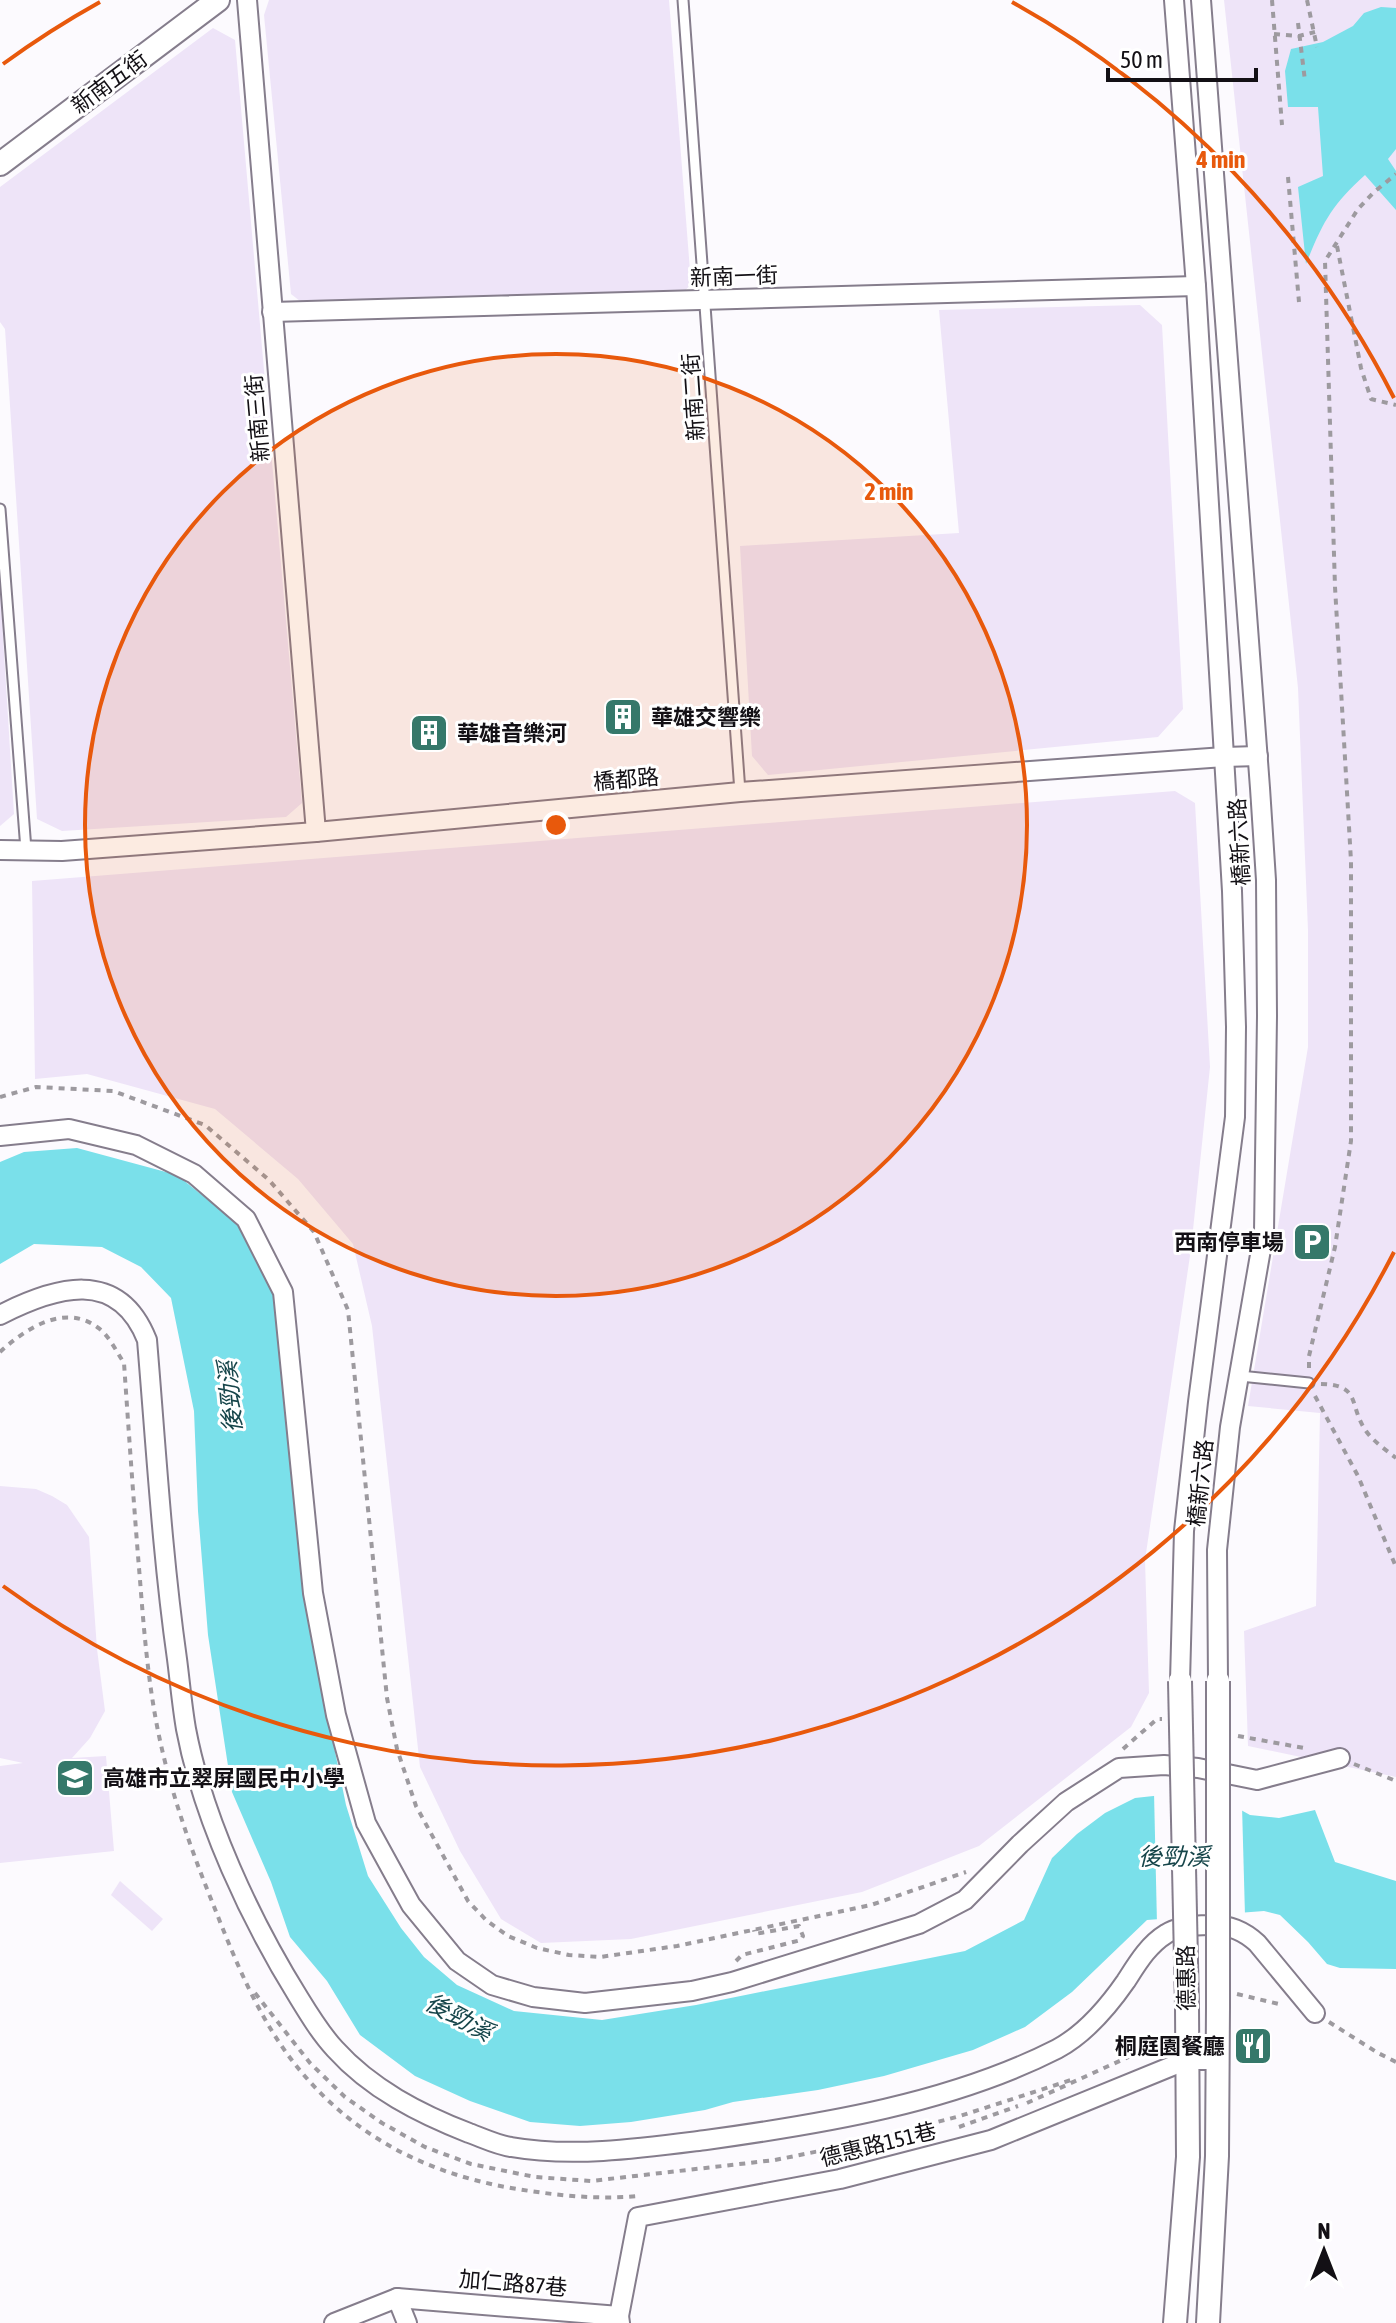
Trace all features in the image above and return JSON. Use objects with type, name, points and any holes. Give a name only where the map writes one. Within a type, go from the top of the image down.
[{"type":"street","name":"新南五街","points":[[0,164],[218,0]]},
{"type":"street","name":"新南三街","points":[[247,0],[316,832]]},
{"type":"street","name":"橋新六路","points":[[1174,0],[1196,286],[1236,1012],[1235,1117],[1184,1531],[1180,1681]]},
{"type":"street","name":"橋新六路","points":[[1201,0],[1266,880],[1264,1232],[1230,1427],[1217,1550],[1218,1681]]},
{"type":"street","name":"新南一街","points":[[272,312],[1196,286]]},
{"type":"street","name":"橋都路","points":[[0,850],[62,851],[316,832],[740,792],[1258,756]]},
{"type":"street","points":[[0,1136],[69,1129],[136,1145],[194,1174],[246,1219],[283,1292],[313,1593],[336,1715],[366,1823],[411,1905],[457,1961],[492,1985],[533,1997],[585,2003],[692,1991],[732,1982],[919,1924],[965,1900],[1066,1802],[1119,1768],[1164,1765],[1198,1768],[1257,1780],[1340,1758]]},
{"type":"street","points":[[0,1315],[34,1298],[82,1288],[118,1301],[141,1324],[147,1340],[166,1582],[186,1730],[202,1787],[246,1902],[282,1972],[336,2051],[369,2080],[401,2102],[438,2121],[506,2146],[543,2151],[584,2151],[753,2134],[908,2103],[1028,2063],[1063,2046],[1089,2025],[1119,1991],[1147,1951],[1164,1935],[1178,1928],[1212,1924],[1246,1933],[1315,2013]]},
{"type":"street","name":"德惠路","points":[[1175,2323],[1188,2157],[1180,1681]]},
{"type":"street","name":"德惠路","points":[[1208,2323],[1217,2156],[1218,1681]]},
{"type":"street","name":"德惠路151巷","points":[[620,2320],[638,2217],[840,2179],[991,2140],[1187,2060],[1217,2060]]},
{"type":"street","points":[[334,2323],[397,2298],[407,2323]]},
{"type":"street","name":"加仁路87巷","points":[[397,2298],[620,2320]]},
{"type":"lane","name":"新南二街","points":[[683,0],[740,792]]},
{"type":"lane","points":[[0,509],[26,850]]},
{"type":"lane","points":[[1240,1376],[1309,1383]]},
{"type":"path","points":[[1272,0],[1282,125]]},
{"type":"path","points":[[1307,0],[1317,47]]},
{"type":"path","points":[[1298,23],[1305,81]]},
{"type":"path","points":[[1274,34],[1299,36],[1315,32]]},
{"type":"path","points":[[1396,174],[1358,209],[1325,261],[1335,587],[1351,861],[1351,1141],[1335,1247],[1309,1356],[1309,1383],[1358,1476],[1396,1567]]},
{"type":"path","points":[[1288,177],[1299,302]]},
{"type":"path","points":[[1337,243],[1361,368],[1371,399],[1396,405]]},
{"type":"path","points":[[0,1097],[36,1087],[113,1091],[205,1125],[269,1180],[314,1232],[348,1310],[387,1698],[397,1749],[416,1806],[468,1901],[486,1920],[508,1936],[537,1948],[569,1955],[600,1957],[677,1946],[871,1905],[974,1869]]},
{"type":"path","points":[[0,1352],[29,1329],[52,1318],[69,1318],[86,1320],[100,1328],[124,1363],[146,1654],[161,1743],[177,1808],[229,1945],[269,2025],[288,2055],[310,2081],[362,2129],[398,2152],[446,2171],[489,2184],[550,2194],[587,2198],[650,2194]]},
{"type":"path","points":[[1309,1383],[1338,1384],[1346,1389],[1367,1433],[1396,1458]]},
{"type":"path","points":[[1121,1751],[1157,1719]]},
{"type":"path","points":[[1236,1735],[1308,1749]]},
{"type":"path","points":[[1340,1758],[1396,1781]]},
{"type":"path","points":[[732,1982],[737,1958],[801,1940],[803,1936],[799,1926],[755,1934],[754,1930]]},
{"type":"path","points":[[956,2128],[1028,2103],[1187,2030]]},
{"type":"shaded area","points":[[269,0],[669,0],[691,284],[683,293],[305,305],[291,294],[264,15]]},
{"type":"shaded area","points":[[1224,0],[1396,0],[1396,1777],[1248,1746],[1244,1631],[1316,1606],[1320,1413],[1248,1406],[1308,1047],[1308,930],[1298,688]]},
{"type":"shaded area","points":[[213,28],[235,40],[302,803],[286,817],[62,831],[37,819],[5,329],[0,322],[0,187]]},
{"type":"shaded area","points":[[1140,305],[1162,325],[1183,709],[1158,737],[768,775],[752,756],[740,546],[959,533],[939,310]]},
{"type":"shaded area","points":[[0,588],[14,814],[0,826]]},
{"type":"shaded area","points":[[1175,791],[1195,803],[1210,1067],[1191,1249],[1145,1560],[1149,1693],[1131,1727],[979,1846],[862,1892],[631,1939],[541,1943],[501,1919],[460,1851],[420,1767],[372,1326],[353,1244],[298,1179],[215,1109],[87,1074],[35,1079],[32,881]]},
{"type":"shaded area","points":[[0,1486],[36,1489],[52,1496],[67,1505],[89,1537],[105,1711],[90,1738],[72,1758],[106,1756],[114,1851],[0,1863],[0,1766],[23,1763],[0,1758]]},
{"type":"shaded area","points":[[120,1881],[163,1919],[152,1931],[111,1895]]},
{"type":"water","points":[[1381,7],[1396,8],[1396,149],[1388,159],[1396,171],[1396,210],[1365,175],[1329,215],[1306,264],[1298,187],[1323,176],[1318,107],[1288,107],[1285,71],[1291,49],[1323,42],[1353,26],[1364,13]]},
{"type":"water","name":"後勁溪","points":[[77,1148],[177,1175],[248,1232],[279,1305],[312,1640],[346,1805],[368,1876],[401,1928],[424,1957],[457,1985],[514,2011],[602,2020],[696,2005],[965,1951],[1024,1920],[1052,1858],[1105,1813],[1135,1798],[1181,1793],[1221,1799],[1250,1815],[1279,1818],[1315,1810],[1335,1862],[1396,1881],[1396,1969],[1340,1968],[1327,1964],[1280,1915],[1264,1911],[1147,1920],[1072,1992],[1025,2027],[973,2050],[884,2076],[818,2090],[733,2102],[705,2110],[631,2122],[580,2126],[530,2122],[470,2101],[415,2076],[360,2035],[327,1981],[290,1937],[271,1882],[232,1792],[208,1635],[194,1411],[171,1298],[141,1267],[102,1247],[34,1244],[0,1264],[0,1162],[24,1152]]},
{"type":"pier","points":[[1181,1789],[1222,1796],[1242,1806],[1245,1916],[1157,1924],[1154,1792]]},
{"type":"place","name":"華雄交響樂","points":[[623,717]]},
{"type":"place","name":"華雄音樂河","points":[[429,733]]},
{"type":"place","name":"西南停車場","points":[[1312,1242]]},
{"type":"place","name":"高雄市立翠屏國民中小學","points":[[75,1778]]},
{"type":"place","name":"桐庭園餐廳","points":[[1253,2046]]}]
